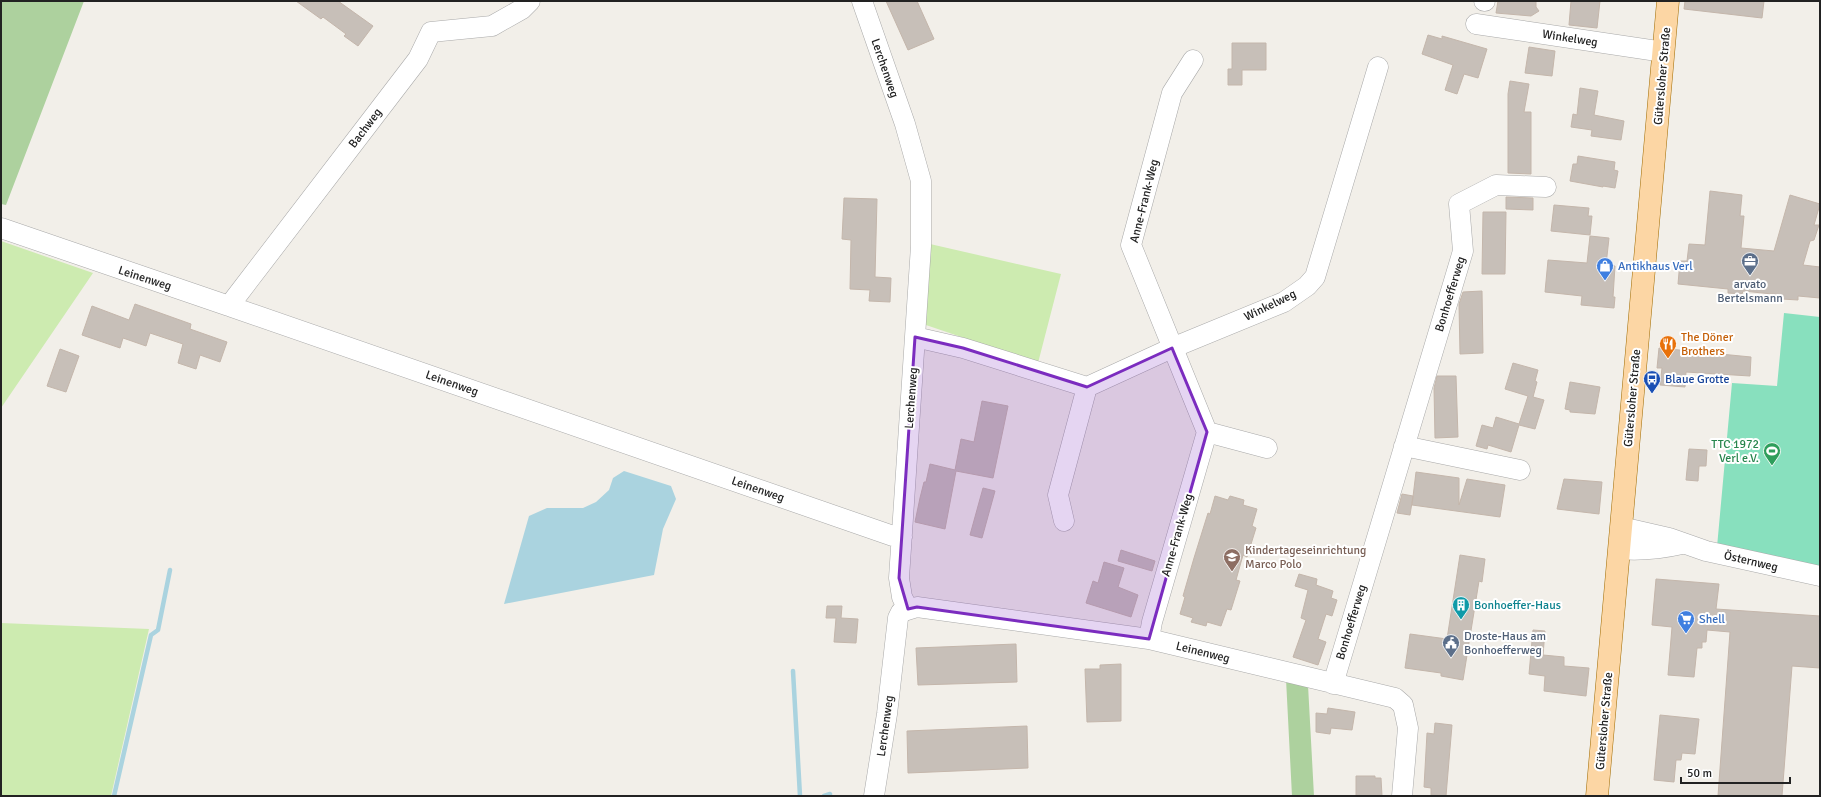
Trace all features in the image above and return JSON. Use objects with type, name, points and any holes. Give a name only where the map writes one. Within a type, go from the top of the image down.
[{"type":"main road","name":"Gütersloher Straße","points":[[1597,796],[1668,1]]},
{"type":"street","name":"Bachweg","points":[[229,306],[418,59],[431,32],[492,26],[522,10],[530,1]]},
{"type":"street","name":"Lerchenweg","points":[[862,1],[905,124],[921,182],[921,246],[898,578],[902,597],[908,609],[901,612],[898,618],[887,714],[868,795]]},
{"type":"street","name":"Winkelweg","points":[[1476,24],[1664,52]]},
{"type":"street","name":"Anne-Frank-Weg","points":[[1149,639],[1152,622],[1207,432],[1131,245],[1172,93],[1193,60]]},
{"type":"street","name":"Winkelweg","points":[[1087,387],[1172,348],[1284,302],[1308,286],[1315,277],[1378,67]]},
{"type":"street","name":"Bonhoefferweg","points":[[1333,684],[1463,251],[1459,204],[1496,185],[1546,187]]},
{"type":"street","name":"Leinenweg","points":[[1,228],[892,536],[902,537]]},
{"type":"street","points":[[915,337],[963,348],[1087,387],[1058,495],[1064,521]]},
{"type":"street","points":[[1207,432],[1267,448]]},
{"type":"street","points":[[1404,446],[1520,470]]},
{"type":"street","name":"Östernweg","points":[[1621,527],[1669,538],[1682,544],[1706,551],[1820,576]]},
{"type":"street","name":"Östernweg","points":[[1619,549],[1641,551],[1682,544]]},
{"type":"street","name":"Leinenweg","points":[[908,609],[917,607],[1149,639],[1395,698],[1403,705],[1408,728],[1402,796]]},
{"type":"highlighted area","points":[[915,337],[963,348],[1087,387],[1172,348],[1207,432],[1149,639],[917,607],[908,609],[899,578]]},
{"type":"green space","points":[[1,1],[84,1],[6,205],[1,204]]},
{"type":"green space","points":[[1,241],[93,273],[1,408]]},
{"type":"green space","points":[[930,244],[1061,274],[1038,363],[923,324]]},
{"type":"green space","name":"TTC 1972 Verl e.V.","points":[[1784,313],[1820,317],[1820,569],[1717,547],[1732,383],[1777,386]]},
{"type":"green space","points":[[1,623],[149,629],[111,796],[1,796]]},
{"type":"green space","points":[[1286,679],[1308,685],[1314,796],[1292,796]]},
{"type":"water","points":[[624,471],[671,486],[676,499],[663,529],[654,575],[504,604],[529,516],[547,508],[583,508],[596,502],[609,490],[613,478]]},
{"type":"building","points":[[296,1],[338,1],[373,26],[358,46],[344,36],[346,34],[323,17],[321,19]]},
{"type":"building","points":[[886,1],[917,1],[934,39],[908,50]]},
{"type":"building","points":[[1498,1],[1536,1],[1536,7],[1539,11],[1531,16],[1496,13]]},
{"type":"building","points":[[1571,1],[1600,1],[1597,28],[1569,25]]},
{"type":"building","points":[[1685,1],[1764,1],[1762,18],[1684,9]]},
{"type":"building","points":[[1428,35],[1442,39],[1442,36],[1487,49],[1478,78],[1464,74],[1457,94],[1445,90],[1453,65],[1422,54]]},
{"type":"building","points":[[1232,43],[1266,43],[1266,70],[1242,70],[1242,85],[1228,85],[1228,69],[1232,69]]},
{"type":"building","points":[[1529,47],[1555,51],[1552,76],[1525,73]]},
{"type":"building","points":[[1510,81],[1529,84],[1524,112],[1531,112],[1531,174],[1508,173],[1508,94]]},
{"type":"building","points":[[1580,88],[1598,91],[1594,115],[1624,121],[1621,140],[1591,136],[1592,130],[1571,127],[1573,114],[1577,115]]},
{"type":"building","points":[[1578,156],[1615,162],[1614,170],[1618,171],[1615,188],[1570,181],[1573,164],[1577,164]]},
{"type":"building","points":[[1710,191],[1742,195],[1740,216],[1744,216],[1741,248],[1774,251],[1790,195],[1820,204],[1814,225],[1819,225],[1814,240],[1810,241],[1803,265],[1820,267],[1820,298],[1798,296],[1798,300],[1782,299],[1782,295],[1743,291],[1742,294],[1728,293],[1728,289],[1678,284],[1680,261],[1687,261],[1689,244],[1705,245]]},
{"type":"building","points":[[1506,197],[1533,198],[1533,210],[1506,209]]},
{"type":"building","points":[[844,198],[877,199],[875,277],[891,278],[890,302],[869,301],[870,290],[850,289],[851,240],[842,239]]},
{"type":"building","points":[[1554,205],[1589,208],[1588,216],[1592,216],[1590,235],[1551,231]]},
{"type":"building","points":[[1483,212],[1506,212],[1505,274],[1482,274]]},
{"type":"building","points":[[1590,236],[1609,238],[1606,265],[1615,266],[1613,297],[1615,297],[1614,308],[1581,305],[1582,296],[1545,292],[1548,260],[1587,263]]},
{"type":"building","points":[[1482,291],[1483,353],[1460,354],[1459,304],[1463,292]]},
{"type":"building","points":[[135,304],[191,324],[190,329],[227,342],[220,362],[200,355],[196,369],[178,363],[183,344],[150,333],[146,346],[123,338],[120,348],[82,335],[92,306],[129,320]]},
{"type":"building","points":[[1659,348],[1751,357],[1750,376],[1686,372],[1685,387],[1660,385],[1662,368],[1657,368]]},
{"type":"building","points":[[60,349],[79,356],[66,392],[47,386]]},
{"type":"building","points":[[1513,363],[1538,370],[1535,381],[1537,382],[1533,397],[1544,400],[1535,429],[1519,425],[1511,452],[1488,445],[1487,449],[1476,446],[1482,425],[1493,428],[1496,417],[1519,424],[1528,396],[1505,389]]},
{"type":"building","points":[[1437,376],[1456,376],[1458,437],[1435,438],[1434,388]]},
{"type":"building","points":[[1570,382],[1600,387],[1595,414],[1570,412],[1570,410],[1565,409]]},
{"type":"building","points":[[982,401],[1008,406],[993,478],[956,471],[945,529],[915,522],[924,482],[926,482],[930,464],[955,470],[961,439],[974,442]]},
{"type":"building","points":[[1689,449],[1707,450],[1706,466],[1699,466],[1698,481],[1686,480]]},
{"type":"building","points":[[1416,472],[1459,478],[1459,505],[1467,479],[1505,485],[1500,517],[1412,505]]},
{"type":"building","points":[[1564,479],[1602,482],[1599,514],[1557,509]]},
{"type":"building","points":[[983,488],[995,491],[982,538],[970,535]]},
{"type":"building","points":[[1402,494],[1413,496],[1410,515],[1397,513]]},
{"type":"building","points":[[1215,496],[1228,500],[1230,496],[1244,500],[1243,505],[1257,509],[1252,526],[1256,528],[1247,557],[1243,555],[1236,580],[1240,581],[1231,610],[1227,609],[1221,626],[1207,622],[1206,626],[1191,622],[1193,618],[1180,614],[1185,597],[1183,596],[1194,558]]},
{"type":"building","points":[[1121,550],[1155,561],[1152,571],[1118,561]]},
{"type":"building","name":"Bonhoeffer-Haus","points":[[1460,555],[1485,559],[1482,582],[1479,581],[1463,680],[1441,676],[1441,673],[1405,668],[1410,634],[1447,639]]},
{"type":"building","points":[[1104,562],[1124,568],[1118,587],[1138,595],[1131,617],[1086,603],[1093,581],[1098,583]]},
{"type":"building","points":[[1299,574],[1317,579],[1316,585],[1333,591],[1331,598],[1337,600],[1332,616],[1326,614],[1318,639],[1326,642],[1318,665],[1293,657],[1306,620],[1301,618],[1308,590],[1295,586]]},
{"type":"building","points":[[1656,579],[1719,584],[1716,609],[1820,616],[1820,668],[1792,666],[1782,796],[1718,796],[1730,632],[1707,630],[1706,642],[1702,642],[1702,648],[1697,648],[1694,677],[1668,675],[1672,627],[1652,625]]},
{"type":"building","points":[[827,606],[842,606],[841,618],[858,619],[856,643],[834,642],[836,618],[826,618]]},
{"type":"building","points":[[1533,630],[1545,631],[1543,655],[1564,657],[1564,666],[1589,668],[1586,696],[1544,691],[1545,676],[1529,674]]},
{"type":"building","points":[[1016,644],[1017,682],[918,685],[916,648]]},
{"type":"building","points":[[1121,664],[1121,721],[1087,722],[1085,669],[1100,669],[1100,665]]},
{"type":"building","points":[[1328,708],[1355,712],[1352,730],[1331,728],[1330,734],[1316,732],[1316,713],[1327,714]]},
{"type":"building","points":[[1660,715],[1699,719],[1695,754],[1682,753],[1681,760],[1676,760],[1674,782],[1654,780]]},
{"type":"building","points":[[1435,723],[1452,725],[1446,796],[1431,795],[1431,788],[1424,787],[1427,733],[1434,734]]},
{"type":"building","points":[[1027,726],[1028,768],[908,773],[907,731]]},
{"type":"building","points":[[1356,776],[1375,776],[1375,778],[1381,778],[1382,796],[1356,796]]},
{"type":"waterway","points":[[114,796],[151,635],[158,630],[170,570]]},
{"type":"waterway","points":[[793,671],[800,796]]},
{"type":"waterway","points":[[824,796],[830,794]]},
{"type":"place","name":"arvato Bertelsmann","points":[[1750,276]]},
{"type":"place","name":"Antikhaus Verl","points":[[1605,281]]},
{"type":"place","name":"The Döner Brothers","points":[[1668,359]]},
{"type":"place","name":"Blaue Grotte","points":[[1652,394]]},
{"type":"place","name":"TTC 1972 Verl e.V.","points":[[1772,466]]},
{"type":"place","name":"Kindertageseinrichtung Marco Polo","points":[[1232,572]]},
{"type":"place","name":"Bonhoeffer-Haus","points":[[1461,620]]},
{"type":"place","name":"Shell","points":[[1686,634]]},
{"type":"place","name":"Droste-Haus am Bonhoefferweg","points":[[1451,658]]}]
